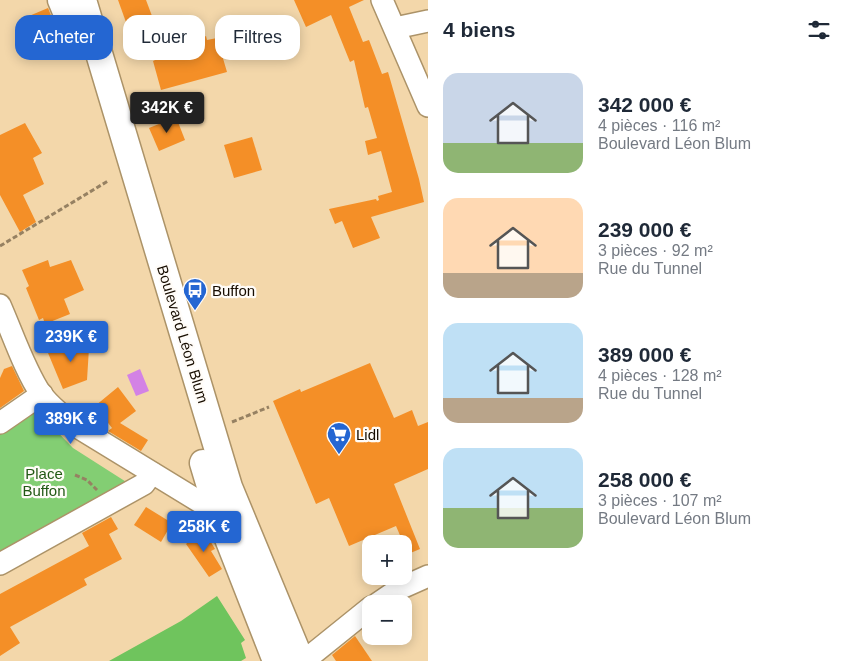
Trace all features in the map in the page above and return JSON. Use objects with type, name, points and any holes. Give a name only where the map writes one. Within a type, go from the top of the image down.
[{"type":"main road","name":"Boulevard Léon Blum","points":[[74,7],[218,513],[276,661]]},
{"type":"main road","name":"Boulevard Léon Blum","points":[[74,7],[229,487],[303,661]]},
{"type":"street","points":[[382,0],[428,106]]},
{"type":"street","points":[[395,28],[427,13]]},
{"type":"street","points":[[0,305],[42,394],[78,428],[218,513]]},
{"type":"street","points":[[0,423],[42,394]]},
{"type":"street","points":[[0,564],[144,484],[152,474]]},
{"type":"street","points":[[390,595],[428,576]]},
{"type":"street","points":[[303,661],[362,615]]},
{"type":"path","points":[[0,246],[108,181]]},
{"type":"path","points":[[230,423],[269,407]]},
{"type":"path","points":[[75,475],[87,480],[95,487],[104,506]]},
{"type":"green space","name":"Place Buffon","points":[[36,410],[73,448],[131,485],[0,554],[0,433]]},
{"type":"green space","points":[[217,596],[245,640],[241,643],[246,658],[241,661],[109,661],[181,621]]},
{"type":"shaded area","points":[[140,369],[149,391],[136,396],[127,375]]},
{"type":"building","points":[[118,0],[146,0],[152,15],[123,15]]},
{"type":"building","points":[[294,0],[364,0],[349,7],[363,42],[369,40],[382,74],[388,72],[419,179],[424,202],[371,217],[380,238],[353,248],[342,221],[335,224],[329,209],[376,199],[377,201],[379,200],[378,196],[392,192],[381,151],[368,155],[365,141],[377,138],[368,107],[365,108],[354,60],[350,62],[331,15],[306,27]]},
{"type":"building","points":[[48,8],[51,15],[31,15]]},
{"type":"building","points":[[205,36],[207,40],[215,38],[215,60],[223,60],[227,72],[161,90],[153,61],[205,60]]},
{"type":"building","points":[[176,117],[185,140],[159,151],[149,128]]},
{"type":"building","points":[[25,123],[42,153],[33,158],[44,184],[23,195],[36,222],[20,232],[0,195],[0,135]]},
{"type":"building","points":[[252,137],[262,170],[234,178],[224,145]]},
{"type":"building","points":[[48,260],[50,267],[71,260],[84,290],[64,299],[70,314],[45,324],[43,318],[39,320],[26,288],[29,286],[22,270]]},
{"type":"building","points":[[84,338],[89,348],[87,380],[63,389],[48,353]]},
{"type":"building","name":"Lidl","points":[[370,363],[394,418],[412,410],[418,426],[428,422],[428,469],[394,484],[420,549],[412,552],[412,535],[400,535],[396,526],[375,535],[362,535],[362,540],[349,546],[329,498],[316,504],[273,401],[300,389],[301,392]]},
{"type":"building","points":[[12,366],[24,391],[0,408],[0,378],[4,369]]},
{"type":"building","points":[[118,387],[136,411],[120,423],[148,440],[141,451],[108,431],[112,428],[95,406]]},
{"type":"building","points":[[146,507],[172,523],[161,542],[134,525]]},
{"type":"building","points":[[111,517],[118,529],[109,534],[122,559],[84,579],[87,585],[10,627],[20,643],[0,656],[0,594],[89,546],[82,533]]},
{"type":"building","points":[[203,529],[215,549],[211,551],[222,569],[209,577],[186,544]]},
{"type":"building","points":[[355,636],[372,661],[336,661],[332,655]]},
{"type":"place","name":"Buffon","points":[[195,311]]},
{"type":"place","name":"Lidl","points":[[339,455]]}]
